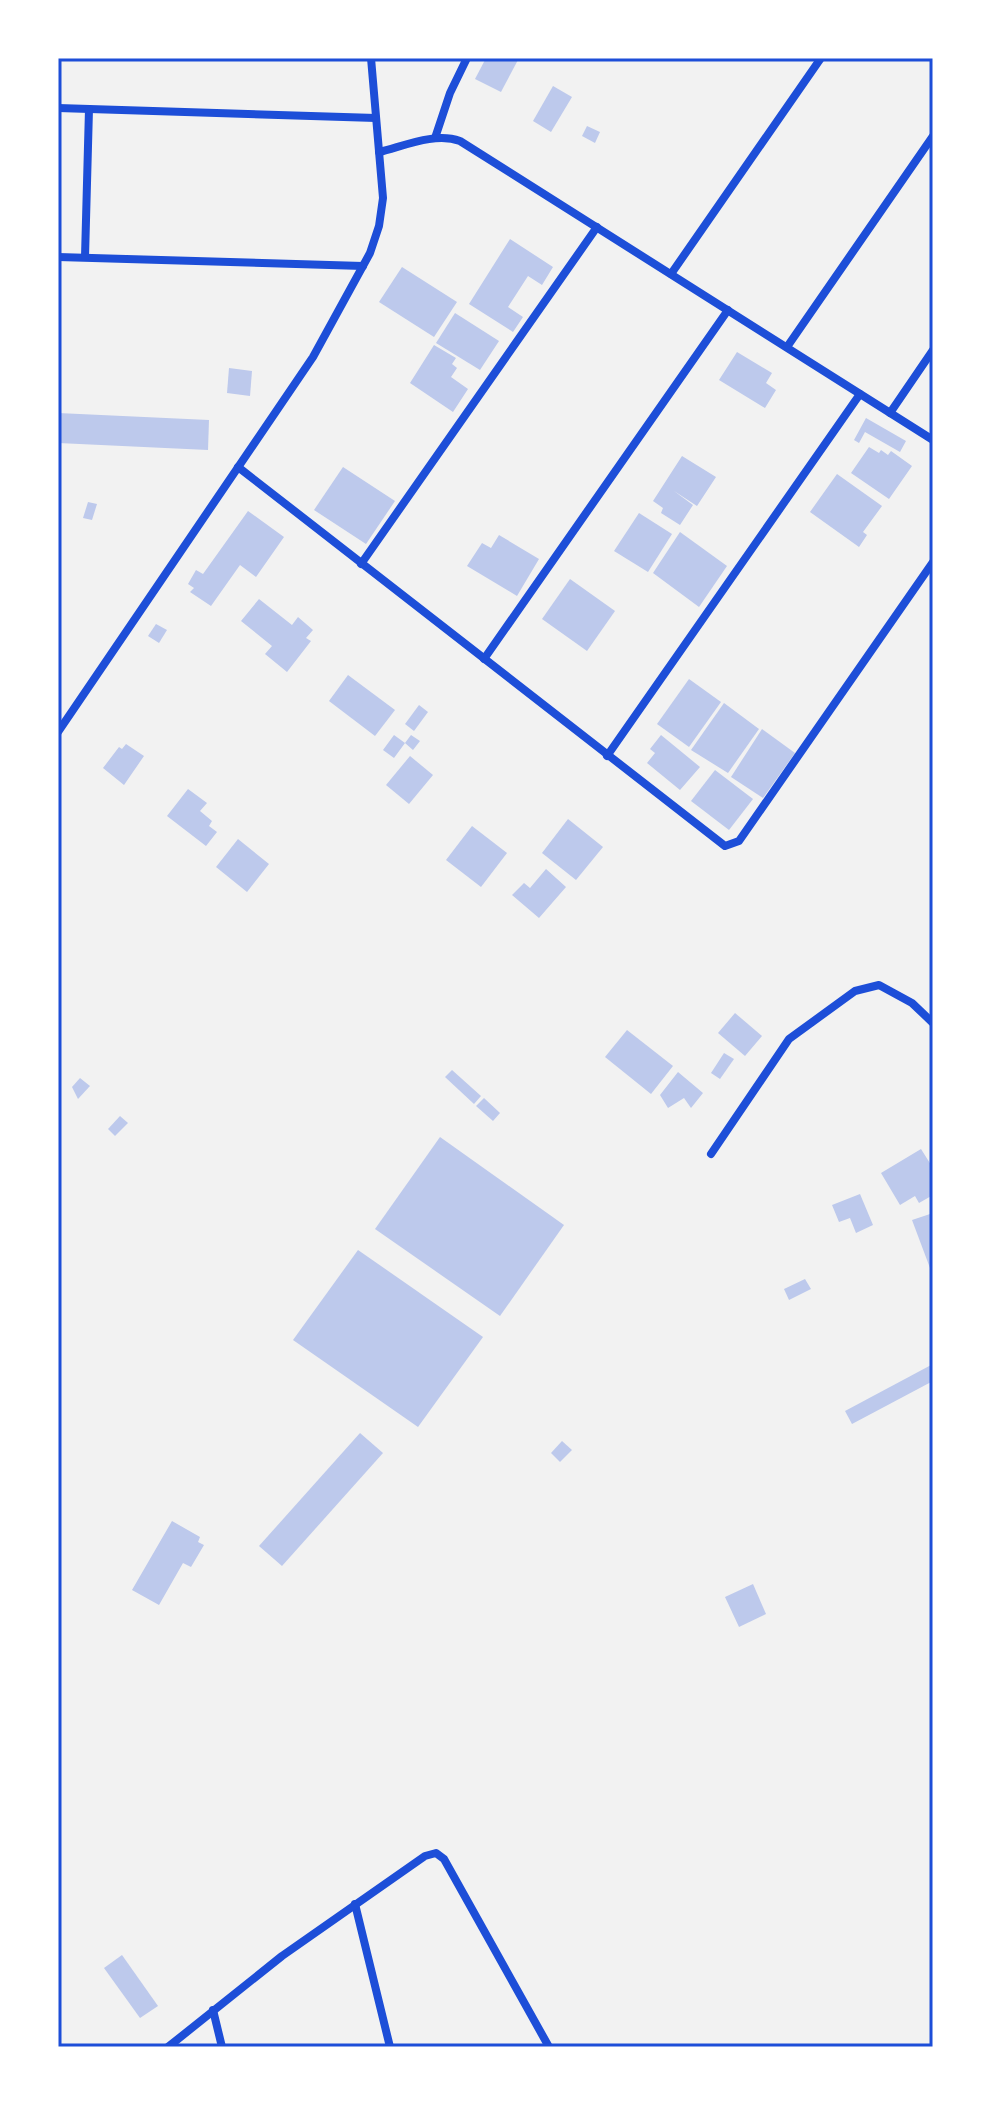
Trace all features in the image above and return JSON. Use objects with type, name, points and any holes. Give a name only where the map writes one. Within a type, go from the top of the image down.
[{"type":"street","points":[[58,732],[313,357],[363,266],[375,240],[383,198],[371,58]]},
{"type":"street","points":[[435,138],[450,93],[467,58]]},
{"type":"street","points":[[671,274],[821,58]]},
{"type":"street","points":[[58,108],[376,118]]},
{"type":"street","points":[[85,257],[89,109]]},
{"type":"street","points":[[787,347],[933,136]]},
{"type":"street","points":[[379,152],[435,138],[449,137],[460,141],[933,440]]},
{"type":"street","points":[[361,564],[597,227]]},
{"type":"street","points":[[58,257],[363,266]]},
{"type":"street","points":[[484,659],[728,310]]},
{"type":"street","points":[[890,413],[933,350]]},
{"type":"street","points":[[607,756],[860,394]]},
{"type":"street","points":[[238,467],[719,844],[735,844],[933,562]]},
{"type":"street","points":[[711,1154],[789,1039],[855,991],[879,985],[912,1003],[933,1023]]},
{"type":"street","points":[[168,2047],[355,1904],[425,1856],[436,1853],[441,1856],[549,2047]]},
{"type":"street","points":[[355,1904],[390,2047]]},
{"type":"street","points":[[213,2010],[222,2047]]},
{"type":"building","points":[[486,58],[519,58],[501,92],[475,79]]},
{"type":"building","points":[[553,86],[572,97],[551,132],[533,121]]},
{"type":"building","points":[[587,126],[600,132],[595,143],[582,136]]},
{"type":"building","points":[[510,239],[553,267],[542,285],[528,276],[508,307],[523,317],[513,332],[469,304]]},
{"type":"building","points":[[402,267],[457,302],[434,337],[379,302]]},
{"type":"building","points":[[455,313],[499,341],[480,370],[436,343]]},
{"type":"building","points":[[434,345],[456,358],[452,364],[457,368],[451,377],[468,389],[453,412],[410,383]]},
{"type":"building","points":[[737,352],[772,373],[766,383],[776,390],[765,408],[719,380]]},
{"type":"building","points":[[229,368],[252,371],[250,396],[227,393]]},
{"type":"building","points":[[58,413],[209,420],[208,450],[58,443]]},
{"type":"building","points":[[866,418],[906,441],[900,452],[865,432],[859,443],[854,440]]},
{"type":"building","points":[[869,447],[888,455],[891,451],[912,466],[889,499],[851,473]]},
{"type":"building","points":[[682,456],[716,477],[697,506],[674,491],[693,505],[680,525],[661,513],[663,508],[653,501]]},
{"type":"building","points":[[343,467],[395,501],[366,544],[314,510]]},
{"type":"building","points":[[837,474],[882,506],[863,532],[867,535],[859,547],[810,512]]},
{"type":"building","points":[[88,502],[97,504],[92,520],[83,518]]},
{"type":"building","points":[[248,511],[284,537],[256,577],[240,565],[211,606],[190,592],[194,588],[188,584],[196,570],[203,574]]},
{"type":"building","points":[[639,513],[672,534],[648,572],[614,551]]},
{"type":"building","points":[[680,532],[727,566],[699,607],[653,573]]},
{"type":"building","points":[[499,535],[539,559],[517,596],[467,566],[482,543],[491,548]]},
{"type":"building","points":[[570,579],[615,611],[587,651],[542,619]]},
{"type":"building","points":[[259,599],[292,625],[298,617],[313,630],[306,638],[311,641],[287,672],[265,654],[272,646],[241,621]]},
{"type":"building","points":[[156,624],[167,630],[159,643],[148,636]]},
{"type":"building","points":[[348,675],[395,710],[375,736],[329,701]]},
{"type":"building","points":[[689,679],[721,702],[689,747],[657,724]]},
{"type":"building","points":[[724,703],[759,729],[728,773],[691,750]]},
{"type":"building","points":[[419,705],[428,712],[414,731],[405,724]]},
{"type":"building","points":[[762,729],[795,753],[763,798],[731,777]]},
{"type":"building","points":[[394,735],[405,743],[394,758],[383,750]]},
{"type":"building","points":[[411,735],[420,741],[413,750],[405,743]]},
{"type":"building","points":[[661,735],[700,767],[680,790],[647,763],[655,753],[650,749]]},
{"type":"building","points":[[126,744],[144,756],[124,785],[103,768],[119,747],[122,749]]},
{"type":"building","points":[[410,756],[433,775],[409,804],[386,785]]},
{"type":"building","points":[[715,770],[753,799],[729,830],[691,801]]},
{"type":"building","points":[[188,789],[207,803],[200,811],[212,821],[209,826],[217,832],[206,846],[167,816]]},
{"type":"building","points":[[568,819],[603,847],[576,880],[542,853]]},
{"type":"building","points":[[472,826],[507,853],[481,887],[446,860]]},
{"type":"building","points":[[238,839],[269,864],[247,892],[216,867]]},
{"type":"building","points":[[546,869],[566,887],[539,918],[512,895],[524,883],[530,888]]},
{"type":"building","points":[[735,1013],[762,1036],[745,1056],[718,1033]]},
{"type":"building","points":[[627,1030],[673,1066],[651,1094],[605,1057]]},
{"type":"building","points":[[724,1053],[734,1059],[720,1079],[711,1073]]},
{"type":"building","points":[[452,1070],[481,1096],[474,1104],[445,1077]]},
{"type":"building","points":[[678,1072],[703,1093],[691,1108],[684,1098],[668,1108],[660,1095]]},
{"type":"building","points":[[80,1078],[90,1086],[78,1099],[72,1087]]},
{"type":"building","points":[[484,1098],[500,1113],[493,1121],[476,1106]]},
{"type":"building","points":[[120,1116],[128,1123],[115,1136],[108,1129]]},
{"type":"building","points":[[440,1137],[564,1225],[500,1316],[375,1229]]},
{"type":"building","points":[[921,1149],[933,1168],[933,1195],[919,1203],[915,1196],[900,1205],[881,1173]]},
{"type":"building","points":[[860,1194],[873,1225],[856,1233],[850,1218],[839,1222],[832,1205]]},
{"type":"building","points":[[933,1213],[933,1276],[912,1220]]},
{"type":"building","points":[[358,1250],[483,1337],[418,1427],[293,1340]]},
{"type":"building","points":[[805,1279],[811,1289],[789,1300],[784,1289]]},
{"type":"building","points":[[933,1364],[933,1381],[852,1424],[845,1411]]},
{"type":"building","points":[[360,1433],[383,1453],[282,1566],[259,1546]]},
{"type":"building","points":[[562,1441],[572,1450],[560,1462],[551,1453]]},
{"type":"building","points":[[172,1521],[200,1537],[198,1542],[204,1545],[191,1567],[183,1563],[159,1605],[132,1590]]},
{"type":"building","points":[[753,1584],[766,1614],[739,1627],[725,1597]]},
{"type":"building","points":[[122,1955],[158,2006],[140,2018],[104,1968]]}]
